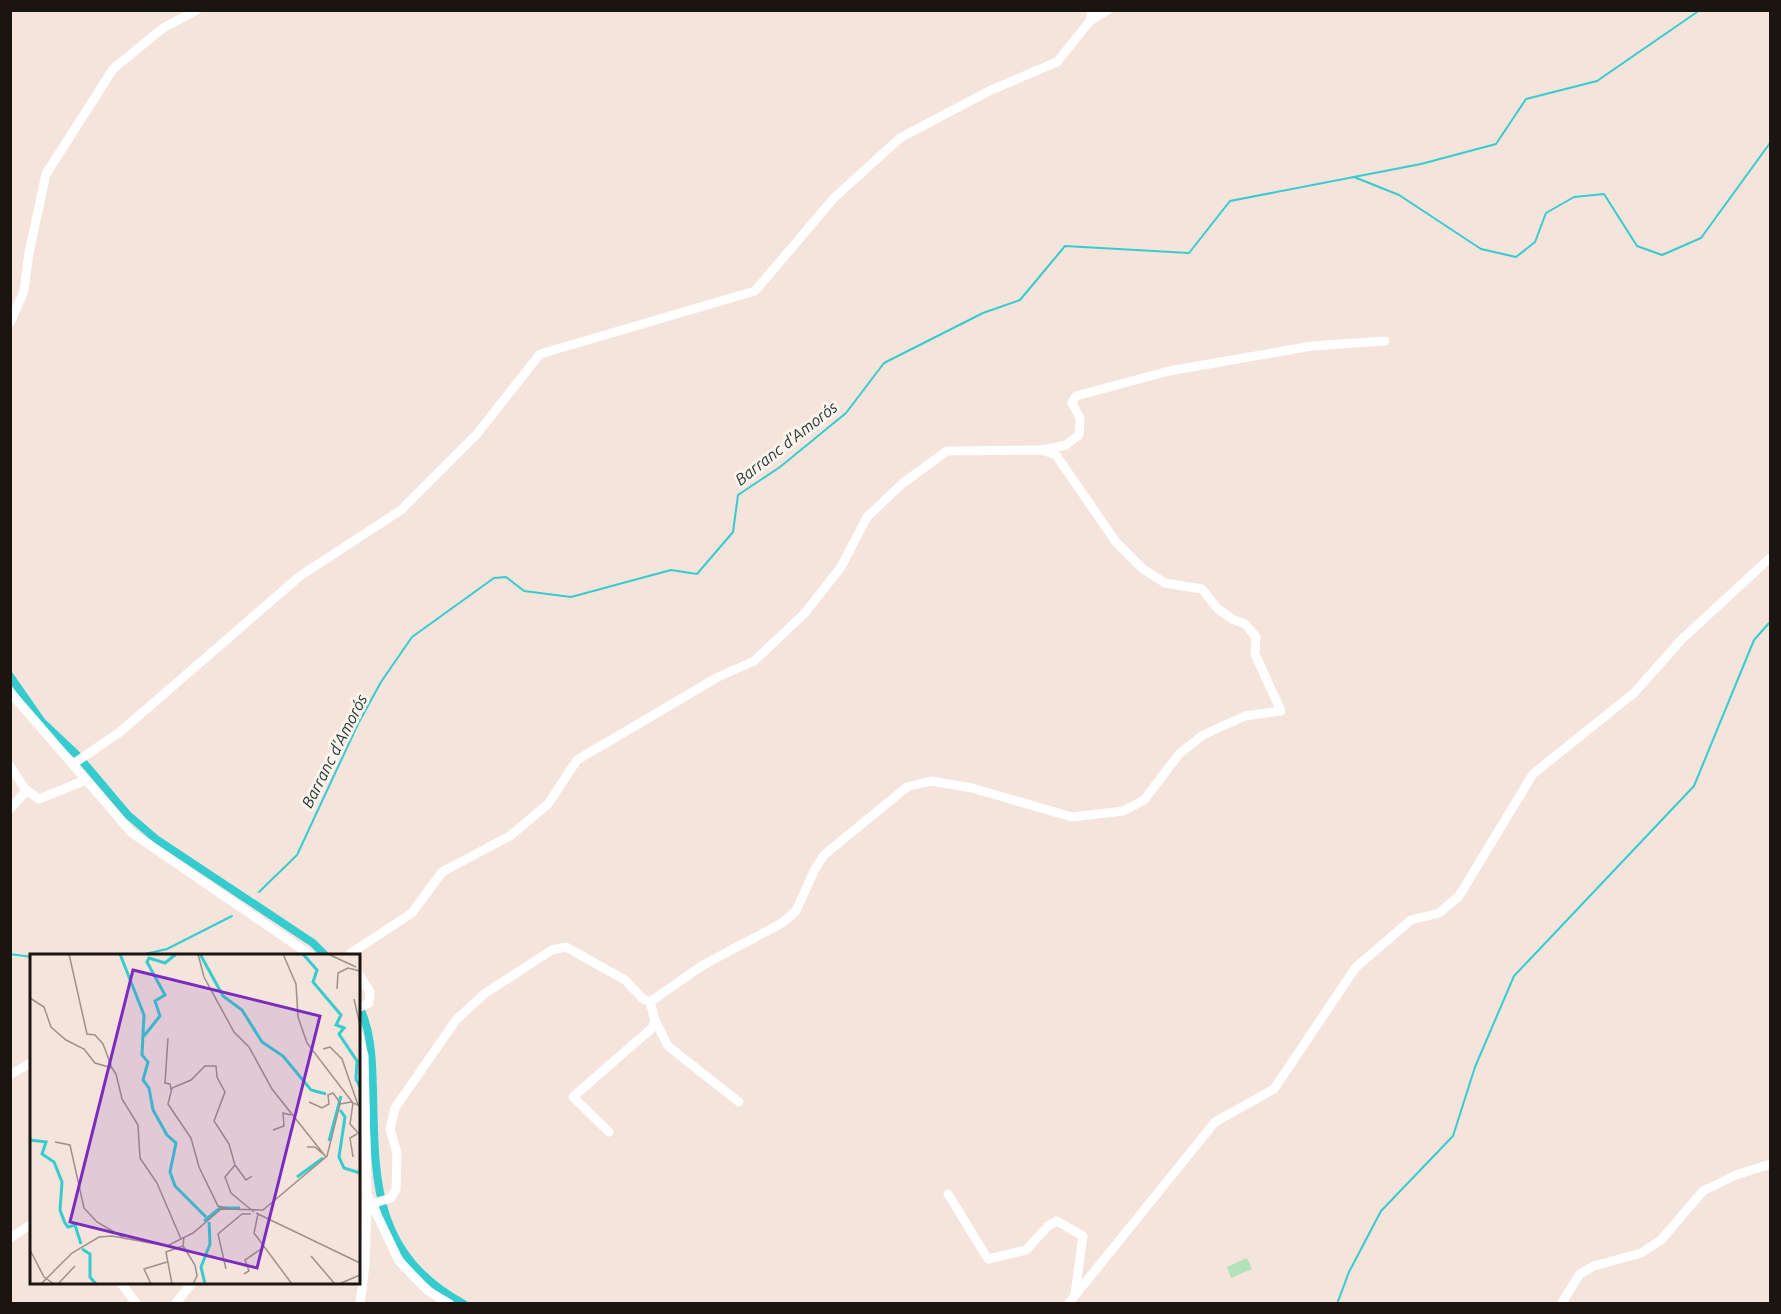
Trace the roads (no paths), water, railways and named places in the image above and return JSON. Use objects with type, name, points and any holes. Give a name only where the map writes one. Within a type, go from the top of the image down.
[{"type":"street","points":[[10,323],[24,291],[29,253],[46,174],[113,69],[163,28],[197,10]]},
{"type":"street","points":[[1090,21],[1092,10]]},
{"type":"street","points":[[73,764],[120,732],[300,576],[401,510],[476,435],[540,354],[755,291],[834,198],[900,138],[991,90],[1057,62],[1090,21],[1108,10]]},
{"type":"street","points":[[351,954],[412,913],[442,872],[510,836],[548,804],[577,760],[718,677],[754,661],[804,614],[841,567],[867,517],[903,483],[946,451],[1042,450],[1066,445],[1080,435],[1080,418],[1072,403],[1076,396],[1169,371],[1302,347],[1385,341]]},
{"type":"street","points":[[650,1002],[703,965],[789,917],[796,910],[815,868],[824,855],[907,787],[932,781],[972,788],[1072,817],[1123,811],[1144,800],[1180,753],[1203,735],[1245,716],[1281,711],[1255,654],[1256,637],[1245,624],[1232,619],[1202,589],[1165,583],[1143,569],[1116,542],[1060,458],[1042,450]]},
{"type":"street","points":[[1071,1300],[1215,1122],[1274,1089],[1356,967],[1411,920],[1438,913],[1458,896],[1533,774],[1634,693],[1682,639],[1770,558]]},
{"type":"street","points":[[10,692],[132,832],[309,954]]},
{"type":"street","points":[[10,766],[27,790],[39,799],[86,780]]},
{"type":"street","points":[[10,809],[27,790]]},
{"type":"street","points":[[369,1206],[391,1198],[396,1189],[397,1153],[390,1129],[395,1108],[456,1020],[484,994],[552,950],[566,947],[625,980],[650,1002],[655,1020],[668,1046],[739,1102]]},
{"type":"street","points":[[360,976],[369,992],[369,1003],[360,1007]]},
{"type":"street","points":[[609,1132],[573,1097],[652,1028],[655,1020]]},
{"type":"street","points":[[360,1041],[364,1056],[363,1196],[399,1261],[428,1291],[450,1304]]},
{"type":"street","points":[[10,1075],[30,1063]]},
{"type":"street","points":[[1561,1304],[1580,1274],[1594,1266],[1641,1253],[1661,1240],[1703,1191],[1736,1175],[1770,1164]]},
{"type":"street","points":[[948,1194],[988,1259],[1026,1250],[1053,1222],[1057,1221],[1083,1236],[1071,1300]]},
{"type":"street","points":[[360,1304],[362,1234],[369,1206]]},
{"type":"street","points":[[10,1238],[30,1225]]},
{"type":"street","points":[[122,1284],[137,1304]]},
{"type":"street","points":[[175,1304],[191,1284]]},
{"type":"waterway","name":"Barranc d'Amorós","points":[[259,892],[297,855],[358,724],[381,682],[412,637],[494,578],[506,577],[524,591],[571,597],[671,570],[697,574],[733,532],[738,495],[780,467],[846,413],[884,363],[983,313],[1020,300],[1065,246],[1189,253],[1230,201],[1421,164],[1496,144],[1526,99],[1597,81],[1700,10]]},
{"type":"waterway","points":[[1354,177],[1399,195],[1481,249],[1516,257],[1535,242],[1546,213],[1574,197],[1604,194],[1637,246],[1662,255],[1701,238],[1770,143]]},
{"type":"waterway","points":[[1337,1304],[1349,1272],[1381,1211],[1453,1136],[1475,1067],[1514,976],[1694,786],[1754,640],[1770,622]]},
{"type":"waterway","points":[[10,676],[42,722],[78,756],[128,815],[156,839],[313,943],[324,954]]},
{"type":"waterway","points":[[145,954],[167,949],[232,916]]},
{"type":"waterway","points":[[10,954],[30,957]]},
{"type":"waterway","points":[[360,1008],[370,1046],[375,1154],[378,1184],[385,1212],[395,1238],[411,1262],[434,1284],[464,1304]]}]
